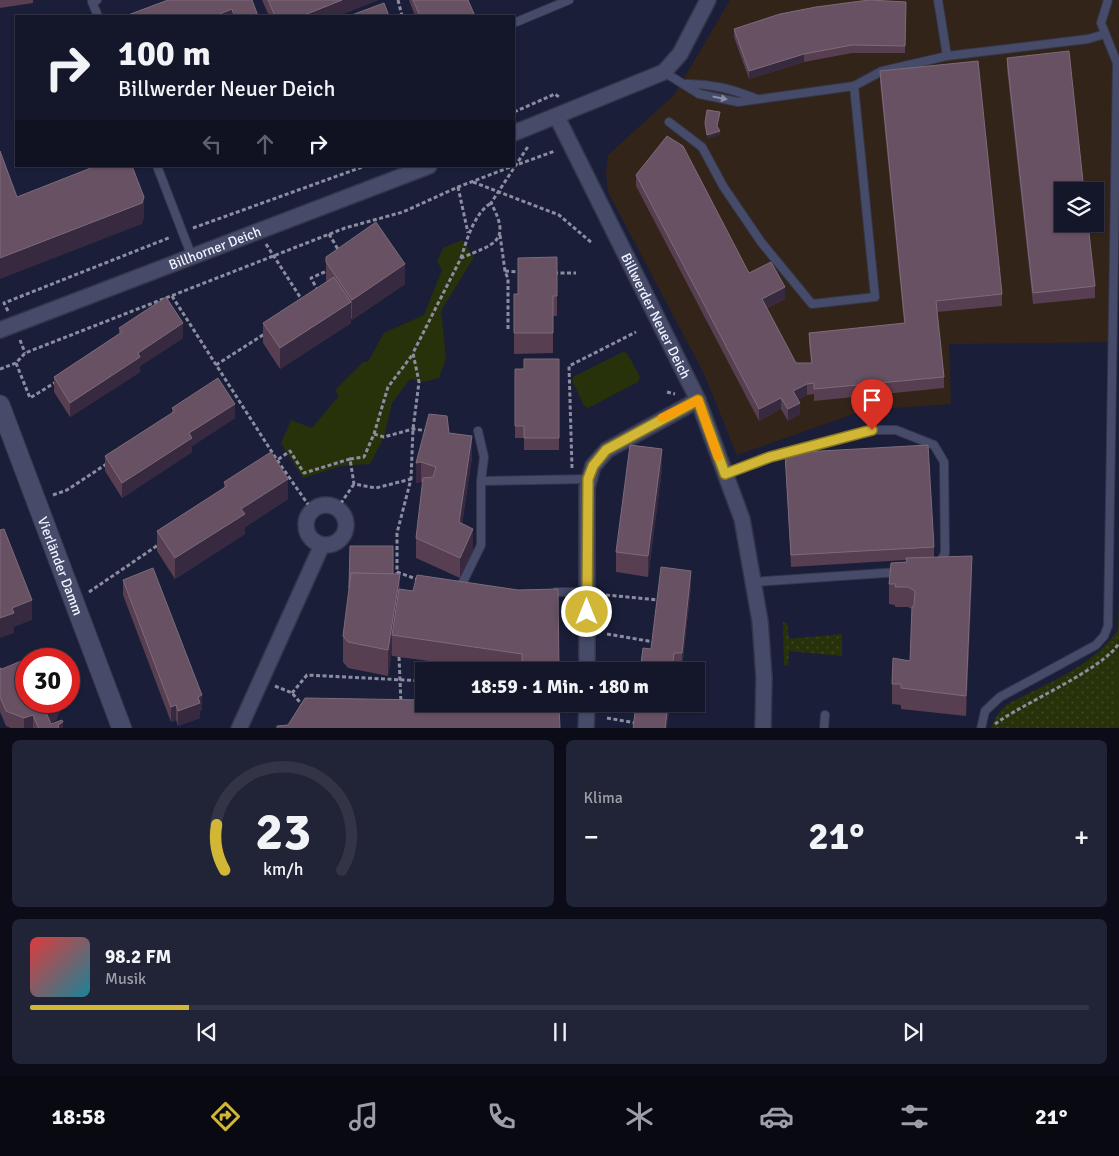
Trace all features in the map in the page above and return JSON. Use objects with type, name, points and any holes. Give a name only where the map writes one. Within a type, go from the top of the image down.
[{"type":"street","points":[[515,134],[664,72],[680,54],[708,0]]},
{"type":"street","name":"Billwerder Neuer Deich","points":[[557,117],[698,400],[742,519],[761,630],[764,676],[762,728]]},
{"type":"street","name":"Billhorner Deich","points":[[0,330],[426,167]]},
{"type":"street","points":[[587,662],[587,592],[581,479],[606,450],[698,400]]},
{"type":"street","name":"Vierländer Damm","points":[[0,405],[122,728]]},
{"type":"street","points":[[324,505],[337,509],[345,520],[344,533],[336,543],[322,545],[315,543],[306,531],[305,524],[312,510],[324,505]]},
{"type":"street","points":[[239,728],[322,545]]},
{"type":"street","points":[[586,712],[586,728]]},
{"type":"lane","points":[[515,23],[569,0]]},
{"type":"lane","points":[[938,0],[947,56]]},
{"type":"lane","points":[[981,728],[985,710],[1000,697],[1096,645],[1104,636],[1108,626],[1117,63],[1101,23],[1108,0]]},
{"type":"lane","points":[[93,1],[98,15]]},
{"type":"lane","points":[[664,72],[699,94],[738,102],[854,86],[882,71],[947,56],[1088,39],[1105,34]]},
{"type":"lane","points":[[684,84],[706,83],[734,90],[758,99]]},
{"type":"lane","points":[[669,122],[702,147],[723,186],[761,242],[812,304],[875,297],[854,86]]},
{"type":"lane","points":[[156,167],[192,257]]},
{"type":"lane","points":[[725,474],[770,457],[872,430],[896,430],[934,445],[944,462],[945,553],[939,566],[930,568]]},
{"type":"lane","points":[[460,590],[481,545],[481,481],[484,457],[478,431]]},
{"type":"lane","points":[[481,481],[581,479]]},
{"type":"lane","points":[[753,582],[911,571]]},
{"type":"lane","points":[[556,592],[587,592]]},
{"type":"lane","points":[[824,728],[825,715]]},
{"type":"path","points":[[398,0],[402,15]]},
{"type":"path","points":[[269,465],[290,451],[304,473],[350,459],[364,457],[374,434],[388,387],[413,353],[461,258],[469,234],[484,207],[491,203],[518,164]]},
{"type":"path","points":[[182,232],[362,167]]},
{"type":"path","points":[[0,369],[16,363],[26,353],[329,234],[403,212],[472,181],[511,167]]},
{"type":"path","points":[[472,181],[559,215],[592,243]]},
{"type":"path","points":[[458,187],[469,234]]},
{"type":"path","points":[[491,203],[500,220],[500,234],[508,280],[508,331]]},
{"type":"path","points":[[259,232],[306,308]]},
{"type":"path","points":[[329,234],[342,256]]},
{"type":"path","points":[[461,258],[494,244],[500,234]]},
{"type":"path","points":[[320,295],[311,278],[338,267]]},
{"type":"path","points":[[505,271],[522,272]]},
{"type":"path","points":[[549,272],[576,273]]},
{"type":"path","points":[[172,296],[277,460],[312,510]]},
{"type":"path","points":[[135,310],[137,316]]},
{"type":"path","points":[[216,365],[274,328]]},
{"type":"path","points":[[581,479],[569,427],[569,366],[636,332]]},
{"type":"path","points":[[399,581],[397,572],[397,533],[411,479],[413,429],[420,382],[413,353]]},
{"type":"path","points":[[16,363],[30,398],[64,377]]},
{"type":"path","points":[[217,385],[225,379]]},
{"type":"path","points":[[374,434],[384,436],[413,429],[431,431]]},
{"type":"path","points":[[36,502],[67,490],[116,458]]},
{"type":"path","points":[[337,509],[354,484],[350,459]]},
{"type":"path","points":[[354,484],[376,488],[411,479]]},
{"type":"path","points":[[74,602],[168,538]]},
{"type":"path","points":[[397,572],[424,582]]},
{"type":"path","points":[[606,595],[659,600]]},
{"type":"path","points":[[607,634],[654,642]]},
{"type":"path","points":[[989,728],[1017,709],[1096,664],[1119,643]]},
{"type":"path","points":[[399,657],[401,708]]},
{"type":"path","points":[[314,707],[304,707],[292,693],[307,676],[415,681]]},
{"type":"path","points":[[607,718],[636,723]]},
{"type":"shaded area","points":[[730,0],[1119,0],[1118,342],[949,344],[951,404],[865,410],[737,455],[704,374],[608,192],[606,173],[608,155],[674,95]]},
{"type":"green space","points":[[462,240],[474,257],[441,311],[446,358],[439,378],[424,382],[410,379],[392,403],[384,437],[370,464],[341,466],[303,478],[281,443],[291,420],[312,428],[339,396],[335,390],[363,362],[368,362],[384,333],[424,315],[442,270],[437,261],[443,248]]},
{"type":"green space","points":[[623,352],[627,353],[640,377],[638,382],[588,408],[584,405],[572,381],[573,377]]},
{"type":"green space","points":[[1119,601],[1119,728],[1115,728]]},
{"type":"green space","points":[[783,622],[787,623],[789,639],[842,634],[842,656],[789,651],[788,666],[784,665]]},
{"type":"green space","points":[[1119,629],[1115,728],[991,728],[997,715],[1006,705],[1052,682],[1082,664],[1096,654]]},
{"type":"building","points":[[168,0],[252,0],[258,15],[234,15],[232,9],[217,15],[128,15]]},
{"type":"building","points":[[268,0],[342,0],[304,15],[275,15]]},
{"type":"building","points":[[413,0],[468,0],[475,15],[420,15]]},
{"type":"building","points":[[869,0],[906,2],[905,46],[852,45],[804,54],[749,71],[734,29],[780,14]]},
{"type":"building","points":[[384,3],[389,15],[352,15]]},
{"type":"building","points":[[1069,51],[1083,182],[1054,182],[1054,232],[1089,232],[1095,286],[1033,293],[1007,58]]},
{"type":"building","points":[[978,61],[1002,294],[936,301],[944,377],[814,389],[814,383],[807,384],[793,391],[800,403],[788,409],[781,398],[759,409],[636,175],[667,136],[683,146],[749,273],[771,262],[785,287],[762,299],[796,363],[812,363],[809,333],[905,323],[880,71]]},
{"type":"building","points":[[707,110],[720,112],[717,126],[720,131],[707,135],[705,123]]},
{"type":"building","points":[[0,151],[17,197],[93,167],[132,167],[144,197],[142,203],[0,258]]},
{"type":"building","points":[[376,222],[405,264],[352,300],[326,262],[326,257]]},
{"type":"building","points":[[557,257],[557,296],[553,296],[553,333],[514,333],[514,294],[518,294],[518,258]]},
{"type":"building","points":[[334,277],[351,302],[280,348],[263,323]]},
{"type":"building","points":[[166,297],[183,323],[138,353],[140,357],[70,403],[54,377],[122,332],[119,328]]},
{"type":"building","points":[[524,359],[559,359],[559,438],[524,438],[524,426],[515,426],[515,369],[524,369]]},
{"type":"building","points":[[218,378],[235,404],[189,433],[192,438],[122,483],[105,456],[175,411],[172,408]]},
{"type":"building","points":[[429,414],[447,416],[449,433],[472,436],[459,522],[473,529],[460,558],[416,538],[423,478],[433,477],[436,467],[421,462],[416,463]]},
{"type":"building","points":[[630,445],[662,449],[648,556],[616,552]]},
{"type":"building","points":[[928,445],[934,547],[791,555],[785,453]]},
{"type":"building","points":[[271,452],[288,479],[241,509],[245,514],[175,558],[157,531],[227,486],[224,482]]},
{"type":"building","points":[[4,529],[32,600],[12,608],[14,613],[0,618],[0,530]]},
{"type":"building","points":[[350,546],[393,546],[393,574],[351,573],[349,588]]},
{"type":"building","points":[[972,556],[966,696],[901,688],[901,684],[892,684],[893,658],[910,661],[912,607],[914,606],[915,591],[908,587],[895,587],[896,584],[889,584],[891,563],[907,562],[906,558]]},
{"type":"building","points":[[661,567],[691,571],[682,653],[674,653],[673,662],[641,662],[643,648],[651,649]]},
{"type":"building","points":[[153,568],[202,695],[198,697],[200,703],[178,711],[176,705],[171,707],[123,580]]},
{"type":"building","points":[[351,573],[400,574],[388,650],[348,642],[343,636]]},
{"type":"building","points":[[417,575],[518,590],[558,589],[559,662],[522,662],[522,654],[392,635],[399,589],[413,591]]},
{"type":"building","points":[[15,664],[15,713],[46,713],[51,724],[62,720],[63,722],[58,725],[59,728],[39,728],[33,715],[24,718],[6,711],[0,697],[0,668],[2,669]]},
{"type":"building","points":[[305,698],[415,700],[415,712],[559,712],[560,728],[277,728],[277,726],[288,725]]},
{"type":"building","points":[[635,712],[667,712],[665,728],[633,728]]},
{"type":"slow traffic","points":[[662,418],[698,400],[718,457]]},
{"type":"route","points":[[587,612],[588,479],[593,466],[606,450],[672,412],[698,400],[725,474],[770,457],[872,430]]}]
